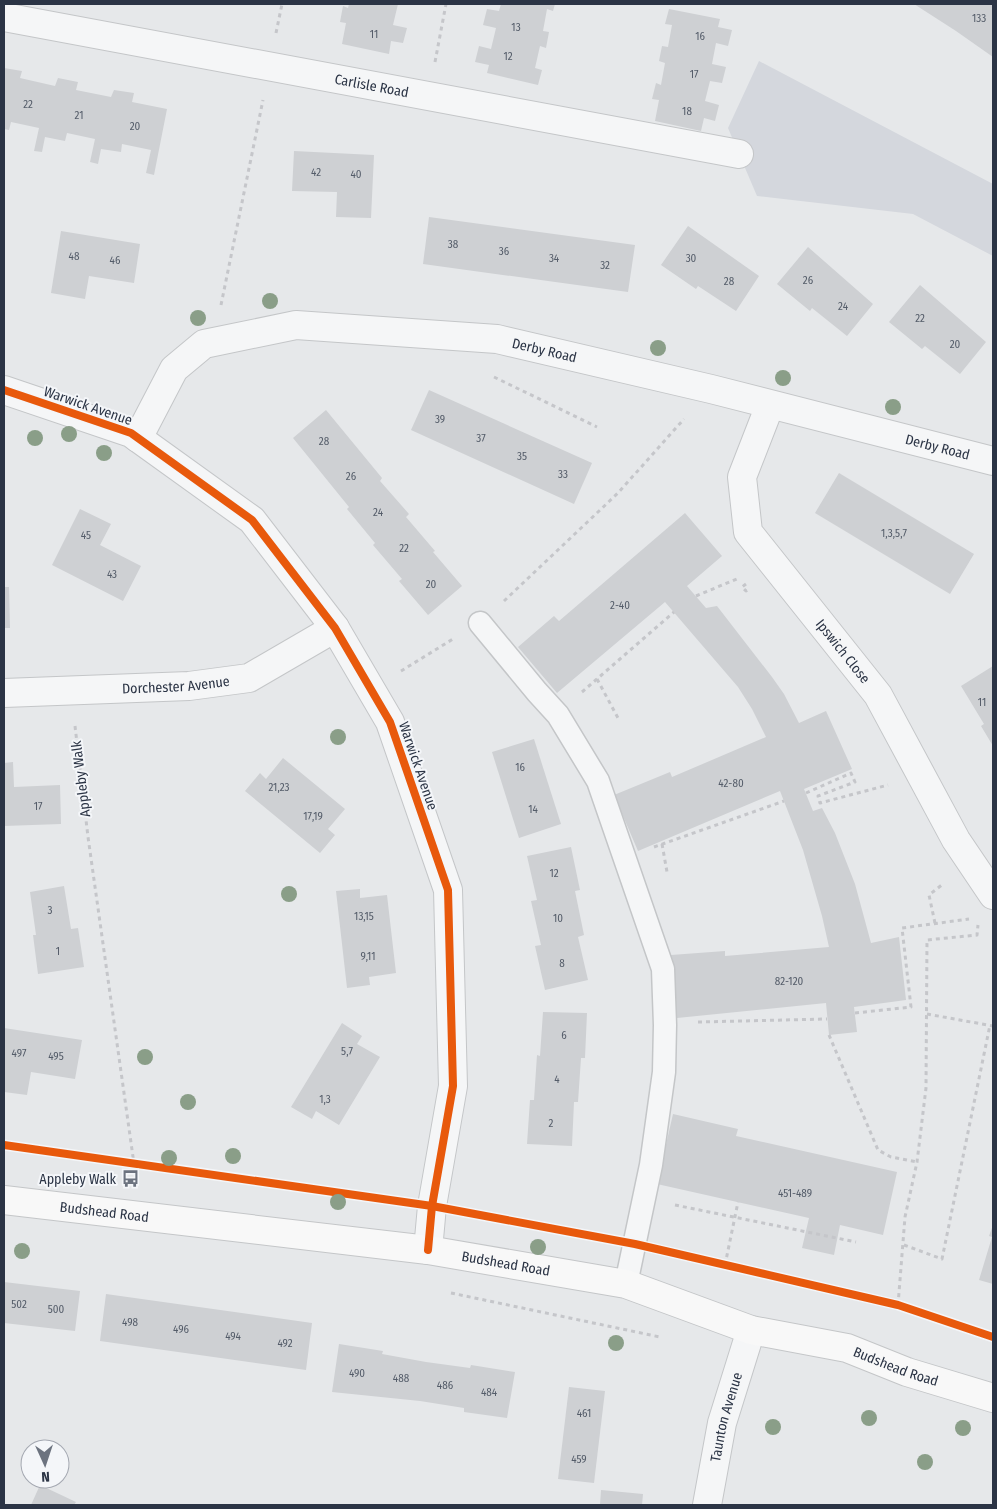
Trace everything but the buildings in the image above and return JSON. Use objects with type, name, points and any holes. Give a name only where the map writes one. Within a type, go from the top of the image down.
[{"type":"street","name":"Carlisle Road","points":[[4,17],[739,154]]},
{"type":"street","name":"Derby Road","points":[[138,438],[174,369],[204,344],[296,325],[497,339],[993,461]]},
{"type":"street","name":"Warwick Avenue","points":[[4,390],[131,433],[252,520],[335,628],[390,722],[448,890],[453,1086],[432,1206],[428,1250]]},
{"type":"street","name":"Ipswich Close","points":[[770,405],[742,477],[748,532],[878,696],[956,840],[993,895]]},
{"type":"street","name":"Dorchester Avenue","points":[[4,693],[189,686],[249,678],[335,628]]},
{"type":"street","name":"Budshead Road","points":[[4,1200],[428,1250],[626,1284],[751,1330],[847,1348],[907,1372],[993,1398]]},
{"type":"street","name":"Taunton Avenue","points":[[707,1505],[722,1423],[751,1330]]},
{"type":"lane","points":[[480,623],[536,692],[558,715],[598,780],[663,969],[664,1072],[651,1165],[626,1284]]},
{"type":"path","points":[[441,30],[446,4]]},
{"type":"path","points":[[230,266],[262,109]]},
{"type":"path","points":[[492,376],[597,427]]},
{"type":"path","points":[[371,690],[480,623],[618,492],[710,390]]},
{"type":"path","points":[[696,596],[741,577]]},
{"type":"path","points":[[742,587],[748,582]]},
{"type":"path","points":[[558,715],[571,701],[674,612]]},
{"type":"path","points":[[597,679],[618,718]]},
{"type":"path","points":[[806,793],[851,773],[855,782],[818,796],[820,803],[922,776]]},
{"type":"path","points":[[625,858],[784,801]]},
{"type":"path","points":[[662,844],[667,877]]},
{"type":"path","points":[[855,1014],[911,1006],[902,928],[978,918],[977,935],[927,940],[926,1088],[917,1162],[905,1217],[898,1305]]},
{"type":"path","points":[[903,1244],[942,1259],[992,1026],[927,1014]]},
{"type":"path","points":[[665,1026],[679,1022],[828,1019]]},
{"type":"path","points":[[829,1035],[878,1150],[891,1157],[917,1162]]},
{"type":"path","points":[[124,1162],[144,1165]]},
{"type":"path","points":[[725,1265],[738,1202]]},
{"type":"path","points":[[666,1203],[856,1242]]},
{"type":"path","points":[[716,1263],[734,1268]]},
{"type":"path","points":[[442,1291],[668,1338]]},
{"type":"path","points":[[889,1303],[907,1308]]},
{"type":"shaded area","points":[[759,61],[993,184],[993,256],[913,214],[757,196],[728,128]]},
{"type":"cycle path","points":[[4,390],[131,433],[252,520],[335,628],[390,722],[448,890],[453,1086],[432,1206],[428,1250]]},
{"type":"cycle path","points":[[4,1145],[432,1206],[635,1244],[898,1305],[993,1337]]},
{"type":"place","name":"Appleby Walk","points":[[130,1179]]}]
